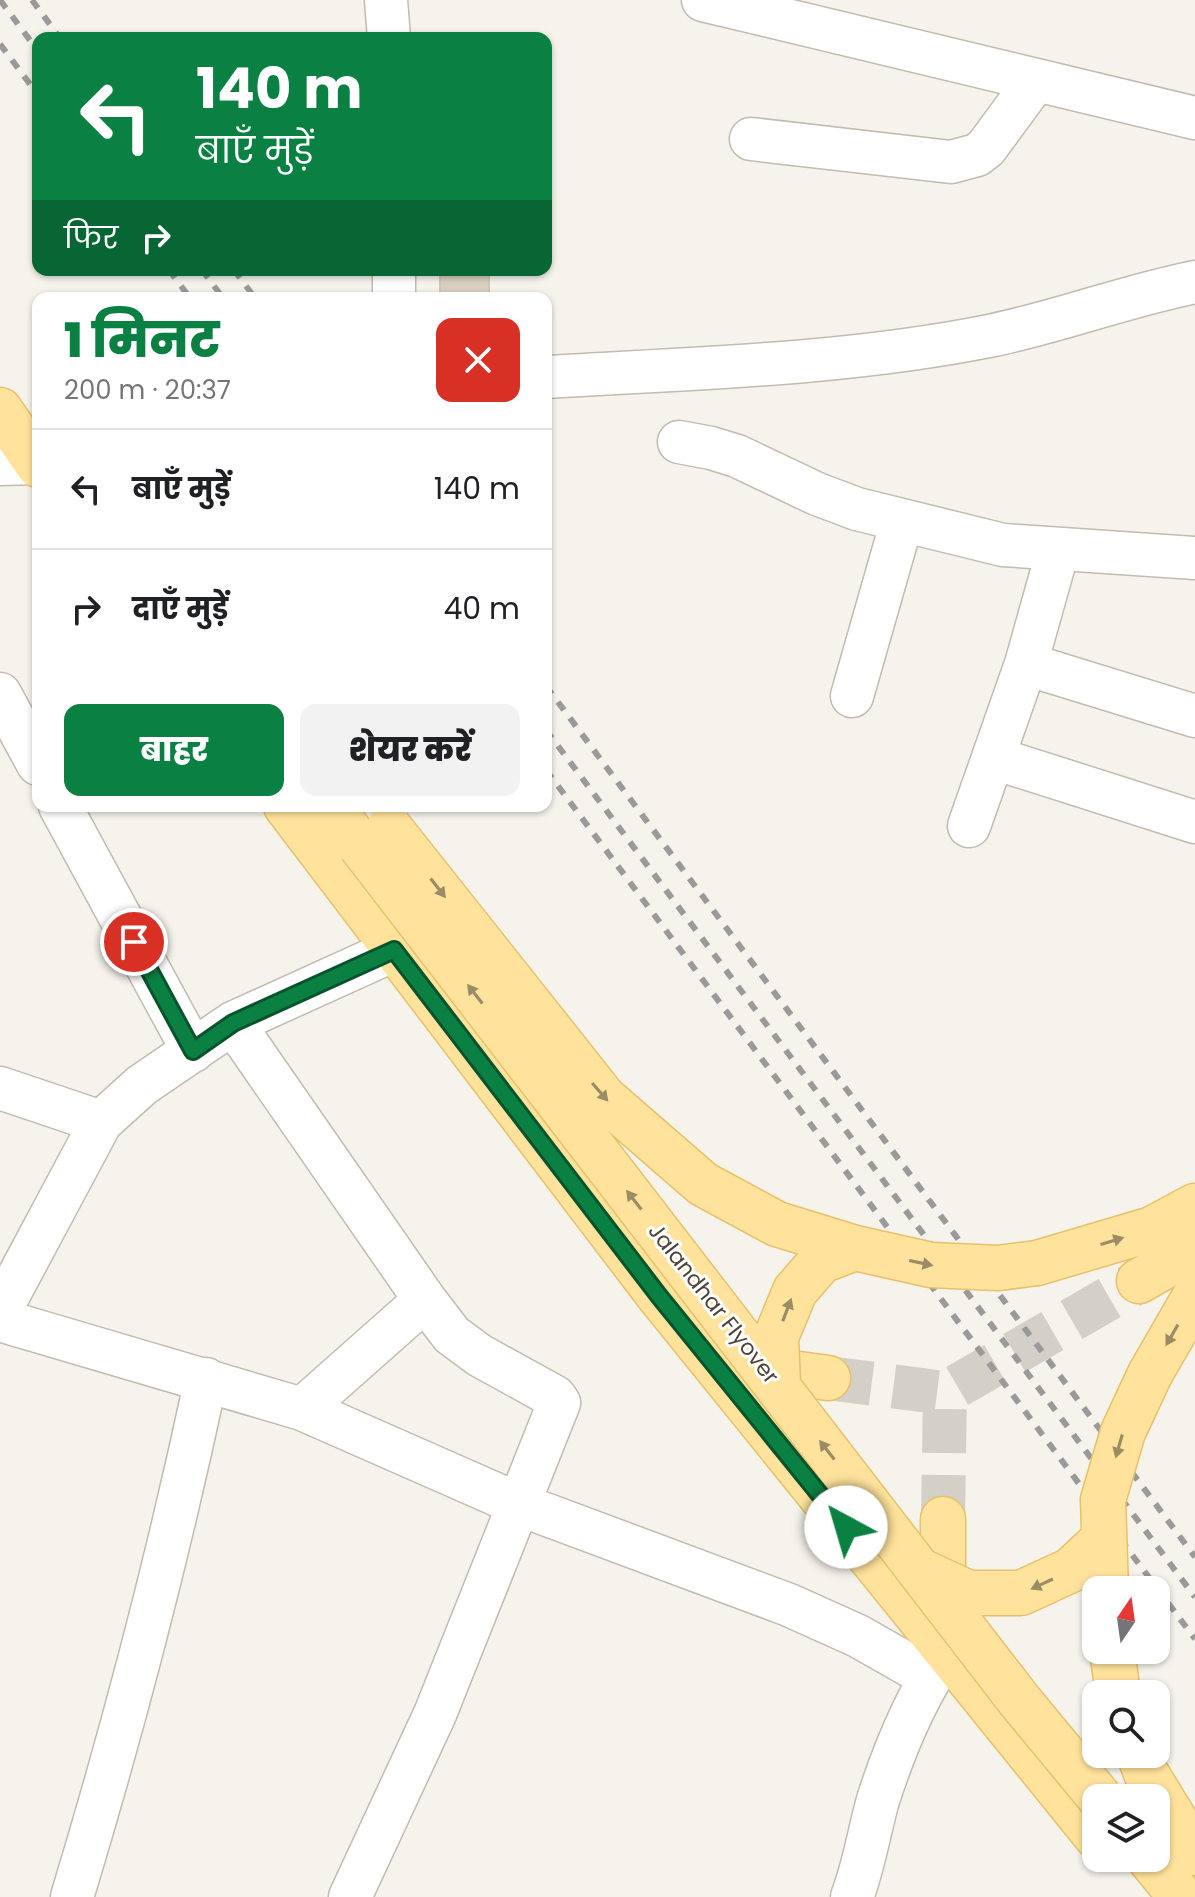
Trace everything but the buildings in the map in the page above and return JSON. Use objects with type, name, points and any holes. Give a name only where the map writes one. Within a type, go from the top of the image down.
[{"type":"main road","points":[[0,410],[25,464]]},
{"type":"main road","points":[[290,812],[940,1658],[1082,1820]]},
{"type":"main road","name":"Jalandhar Flyover","points":[[344,812],[374,826],[604,1098],[703,1184],[777,1224],[855,1248],[931,1265],[1011,1266],[1037,1263],[1152,1229],[1195,1206]]},
{"type":"main road","name":"Jalandhar Flyover","points":[[374,826],[778,1386],[1019,1700],[1088,1784]]},
{"type":"main road","points":[[778,1386],[776,1337],[795,1291],[821,1261],[855,1248]]},
{"type":"main road","points":[[1139,1281],[1193,1270]]},
{"type":"main road","points":[[1105,1576],[1103,1500],[1123,1432],[1193,1270]]},
{"type":"main road","points":[[712,1362],[828,1378]]},
{"type":"main road","points":[[940,1658],[943,1519]]},
{"type":"main road","points":[[921,1571],[969,1593],[1021,1593],[1071,1570],[1104,1539]]},
{"type":"main road","points":[[1144,1768],[1195,1853]]},
{"type":"main road","points":[[1125,1872],[1145,1897]]},
{"type":"main road","points":[[1160,1872],[1181,1897]]},
{"type":"street","points":[[386,0],[389,32]]},
{"type":"street","points":[[703,0],[1195,118]]},
{"type":"street","points":[[751,139],[951,162],[965,160],[986,148],[1036,80]]},
{"type":"street","points":[[552,377],[815,361],[906,350],[992,335],[1148,291],[1195,282]]},
{"type":"street","points":[[679,442],[737,456],[817,494],[857,509],[1003,545],[1195,558]]},
{"type":"street","points":[[852,696],[902,521]]},
{"type":"street","points":[[969,826],[1026,664],[1058,550]]},
{"type":"street","points":[[1026,664],[1195,716]]},
{"type":"street","points":[[0,694],[32,753]]},
{"type":"street","points":[[994,758],[1195,822]]},
{"type":"street","points":[[63,812],[193,1051]]},
{"type":"street","points":[[0,1311],[101,1122],[142,1085],[233,1023],[394,950]]},
{"type":"street","points":[[233,1023],[452,1335],[479,1355],[558,1400],[559,1405],[435,1714],[350,1897]]},
{"type":"street","points":[[0,1056],[9,1091],[101,1122]]},
{"type":"street","points":[[302,1409],[425,1300]]},
{"type":"street","points":[[0,1320],[302,1409],[518,1504],[789,1605],[858,1636],[940,1658],[883,1786],[852,1897]]},
{"type":"street","points":[[72,1897],[102,1799],[177,1515],[206,1379]]},
{"type":"tunnel","points":[[828,1378],[945,1393],[1139,1281]]},
{"type":"tunnel","points":[[943,1519],[945,1393]]},
{"type":"railway","points":[[0,0],[32,43]]},
{"type":"railway","points":[[32,0],[56,32]]},
{"type":"railway","points":[[0,44],[32,87]]},
{"type":"railway","points":[[174,276],[186,292]]},
{"type":"railway","points":[[206,276],[218,292]]},
{"type":"railway","points":[[238,276],[250,292]]},
{"type":"railway","points":[[552,694],[1195,1557]]},
{"type":"railway","points":[[552,738],[1195,1597]]},
{"type":"railway","points":[[552,778],[1195,1639]]},
{"type":"route","points":[[134,942],[193,1051],[233,1023],[394,950],[659,1296],[846,1527]]}]
